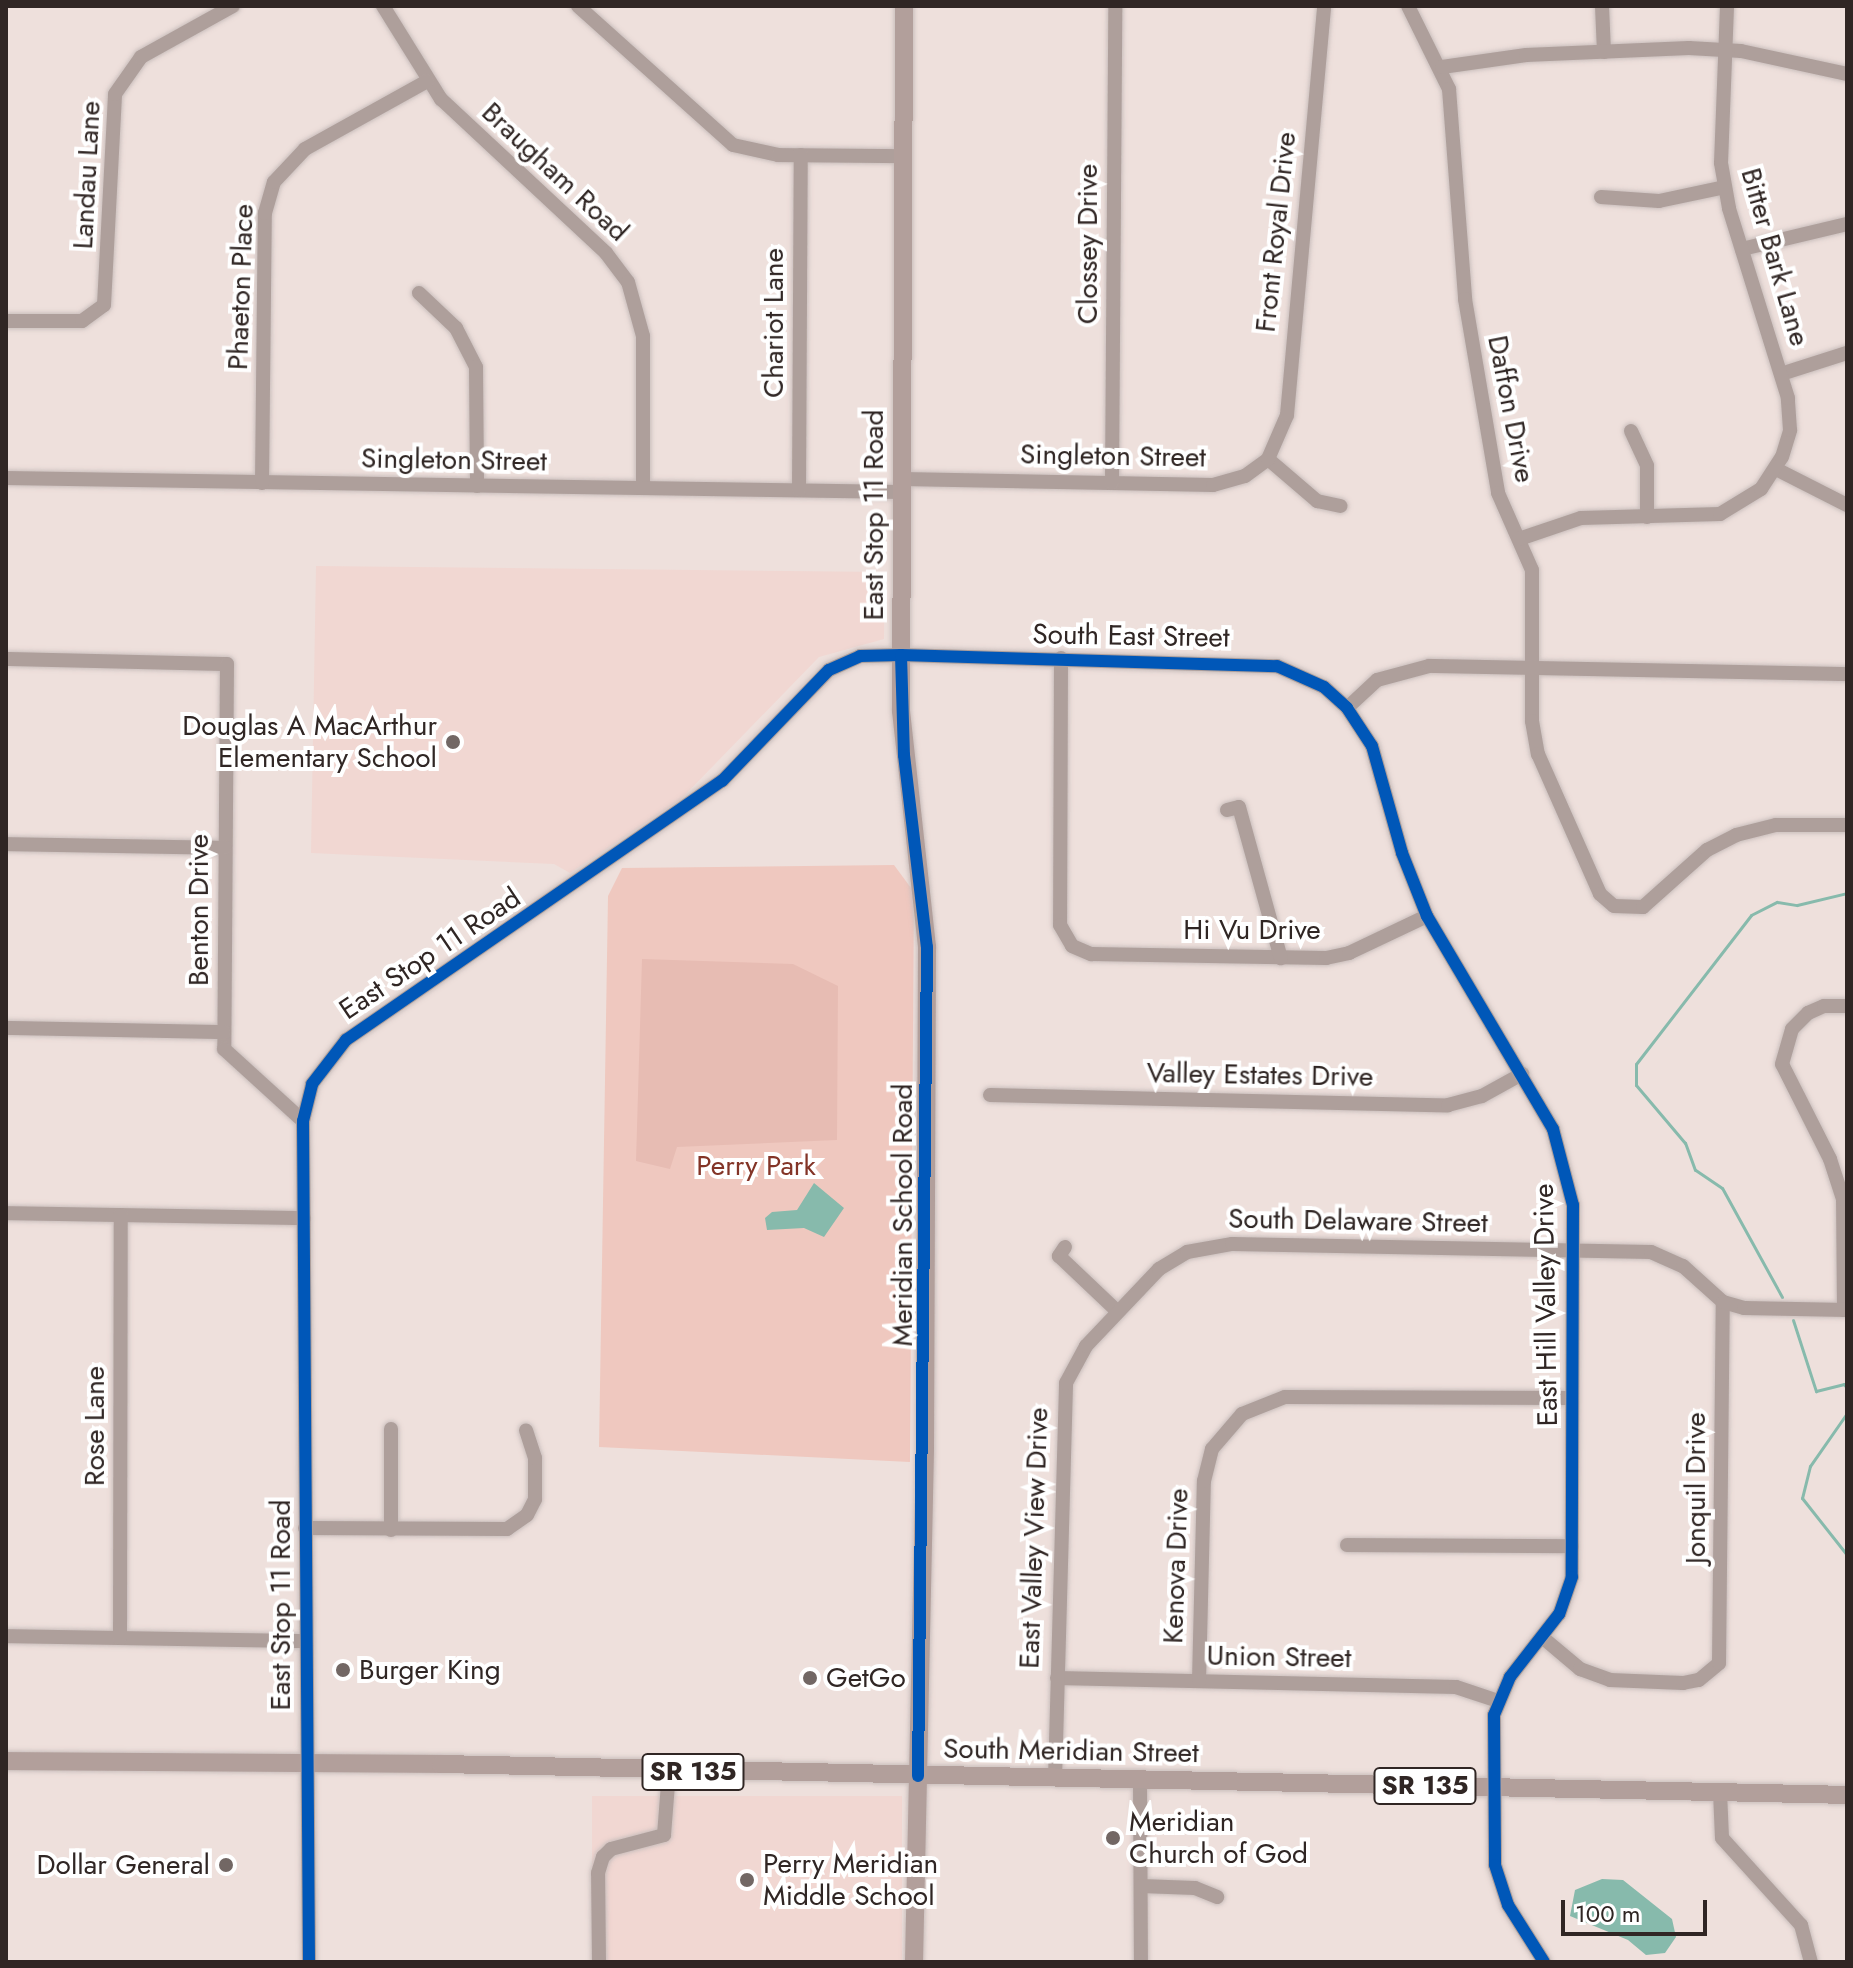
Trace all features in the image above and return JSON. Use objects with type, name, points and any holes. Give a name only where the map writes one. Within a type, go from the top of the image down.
[{"type":"main road","name":"East Stop 11 Road","points":[[901,655],[904,6]]},
{"type":"main road","name":"Meridian School Road","points":[[901,655],[904,755],[927,947],[914,1962]]},
{"type":"main road","name":"South Meridian Street","points":[[6,1761],[1847,1795]]},
{"type":"street","name":"Landau Lane","points":[[6,321],[82,321],[104,305],[115,94],[141,57],[233,6]]},
{"type":"street","name":"Braugham Road","points":[[383,6],[427,81],[460,119],[606,253],[628,282],[643,336],[643,488]]},
{"type":"street","points":[[578,6],[733,145],[801,155],[904,156]]},
{"type":"street","name":"Clossey Drive","points":[[1112,483],[1115,6]]},
{"type":"street","name":"Front Royal Drive","points":[[1268,459],[1287,415],[1324,6]]},
{"type":"street","name":"Daffon Drive","points":[[1408,6],[1442,67],[1455,126],[1457,236],[1498,493],[1519,539],[1534,588],[1532,721],[1538,754],[1600,894],[1611,904],[1628,910],[1643,907],[1696,858],[1736,835],[1776,825],[1847,825]]},
{"type":"street","points":[[1602,6],[1604,52]]},
{"type":"street","name":"Bitter Bark Lane","points":[[1727,6],[1720,144],[1725,187],[1781,374],[1790,430],[1776,469]]},
{"type":"street","points":[[1442,67],[1604,52],[1724,49],[1847,74]]},
{"type":"street","name":"Phaeton Place","points":[[262,483],[265,213],[274,182],[305,149],[427,81]]},
{"type":"street","name":"Chariot Lane","points":[[799,490],[801,155]]},
{"type":"street","points":[[1601,197],[1659,201],[1725,187]]},
{"type":"street","points":[[1742,249],[1847,224]]},
{"type":"street","points":[[419,293],[456,328],[476,367],[477,486]]},
{"type":"street","points":[[1781,374],[1847,353]]},
{"type":"street","points":[[1631,431],[1647,466],[1647,517]]},
{"type":"street","points":[[1268,459],[1317,501],[1340,506]]},
{"type":"street","name":"Singleton Street","points":[[6,478],[799,490],[902,485],[1222,484],[1245,476],[1268,459]]},
{"type":"street","points":[[1519,539],[1581,518],[1697,518],[1729,511],[1756,494],[1776,469],[1847,505]]},
{"type":"street","name":"East Stop 11 Road","points":[[309,1962],[303,1121],[316,1076],[346,1040],[722,781],[833,668],[864,655],[901,655]]},
{"type":"street","name":"South East Street","points":[[901,655],[1277,666],[1324,687],[1347,708]]},
{"type":"street","name":"Hi Vu Drive","points":[[1061,658],[1060,925],[1070,945],[1091,954],[1281,958],[1349,953],[1427,916]]},
{"type":"street","name":"Benton Drive","points":[[6,659],[227,664],[224,1049],[303,1121]]},
{"type":"street","points":[[1347,708],[1377,680],[1411,668],[1847,674]]},
{"type":"street","name":"East Hill Valley Drive","points":[[1347,708],[1372,746],[1402,853],[1427,916],[1553,1129],[1567,1169],[1572,1250],[1572,1546],[1569,1594],[1498,1701]]},
{"type":"street","points":[[1227,810],[1239,807],[1281,958]]},
{"type":"street","points":[[6,844],[225,848]]},
{"type":"street","points":[[1845,1310],[1847,1227],[1842,1195],[1830,1159],[1782,1064],[1792,1029],[1808,1013],[1824,1006],[1847,1006]]},
{"type":"street","points":[[6,1028],[224,1032]]},
{"type":"street","name":"Valley Estates Drive","points":[[990,1095],[1448,1105],[1482,1096],[1522,1074]]},
{"type":"street","points":[[6,1213],[304,1218]]},
{"type":"street","name":"Rose Lane","points":[[120,1638],[121,1215]]},
{"type":"street","name":"South Delaware Street","points":[[1187,1252],[1232,1244],[1572,1250],[1664,1255],[1723,1302],[1744,1308],[1845,1310]]},
{"type":"street","points":[[1065,1247],[1059,1256],[1118,1312]]},
{"type":"street","name":"East Valley View Drive","points":[[1055,1779],[1066,1383],[1086,1346],[1159,1269],[1187,1252]]},
{"type":"street","name":"Jonquil Drive","points":[[1542,1637],[1580,1669],[1610,1680],[1683,1683],[1713,1672],[1721,1653],[1723,1302]]},
{"type":"street","name":"Kenova Drive","points":[[1199,1681],[1204,1481],[1210,1454],[1242,1414],[1285,1397],[1572,1398]]},
{"type":"street","points":[[391,1429],[391,1530]]},
{"type":"street","points":[[305,1528],[494,1532],[522,1520],[535,1499],[535,1458],[526,1430]]},
{"type":"street","points":[[1347,1545],[1572,1546]]},
{"type":"street","points":[[6,1636],[305,1641]]},
{"type":"street","name":"Union Street","points":[[1057,1678],[1456,1687],[1498,1701]]},
{"type":"street","points":[[1498,1701],[1492,1788],[1495,1865],[1508,1905],[1544,1962]]},
{"type":"street","points":[[599,1962],[598,1873],[603,1857],[611,1849],[664,1835],[669,1772]]},
{"type":"street","points":[[1140,1781],[1141,1962]]},
{"type":"street","points":[[1720,1792],[1722,1838],[1801,1925],[1811,1962]]},
{"type":"street","points":[[1141,1886],[1195,1888],[1217,1897]]},
{"type":"shaded area","points":[[316,566],[885,572],[884,639],[819,657],[680,800],[570,873],[554,864],[311,853]]},
{"type":"shaded area","points":[[642,959],[793,964],[838,986],[837,1140],[677,1147],[670,1169],[636,1161]]},
{"type":"shaded area","points":[[814,1183],[844,1208],[824,1237],[804,1228],[767,1230],[765,1218],[772,1212],[797,1210]]},
{"type":"shaded area","name":"Perry Meridian Middle School","points":[[592,1796],[902,1796],[902,1962],[592,1962]]},
{"type":"shaded area","points":[[1602,1879],[1623,1880],[1672,1919],[1676,1937],[1665,1953],[1646,1955],[1628,1940],[1570,1916],[1575,1890]]},
{"type":"green space","name":"Perry Park","points":[[894,865],[914,892],[910,1462],[599,1447],[608,896],[622,868]]},
{"type":"waterway","points":[[1782,1297],[1722,1188],[1695,1170],[1685,1143],[1636,1085],[1636,1064],[1751,915],[1777,902],[1797,905],[1847,893]]},
{"type":"waterway","points":[[1793,1320],[1816,1391],[1844,1384],[1847,1388]]},
{"type":"waterway","points":[[1847,1413],[1810,1466],[1802,1498],[1847,1555]]},
{"type":"cycle path","points":[[901,655],[904,755],[927,947],[918,1776]]},
{"type":"cycle path","points":[[309,1962],[303,1121],[312,1084],[346,1040],[722,781],[829,670],[860,656],[901,655],[1277,666],[1324,687],[1347,708],[1372,746],[1402,853],[1427,916],[1553,1129],[1573,1205],[1572,1577],[1559,1614],[1510,1677],[1494,1715],[1495,1865],[1508,1905],[1544,1962]]},
{"type":"place","name":"Douglas A MacArthur Elementary School","points":[[453,742]]},
{"type":"place","name":"Burger King","points":[[343,1670]]},
{"type":"place","name":"GetGo","points":[[810,1678]]},
{"type":"place","name":"Meridian Church of God","points":[[1113,1838]]},
{"type":"place","name":"Dollar General","points":[[226,1865]]},
{"type":"place","name":"Perry Meridian Middle School","points":[[747,1880]]}]
